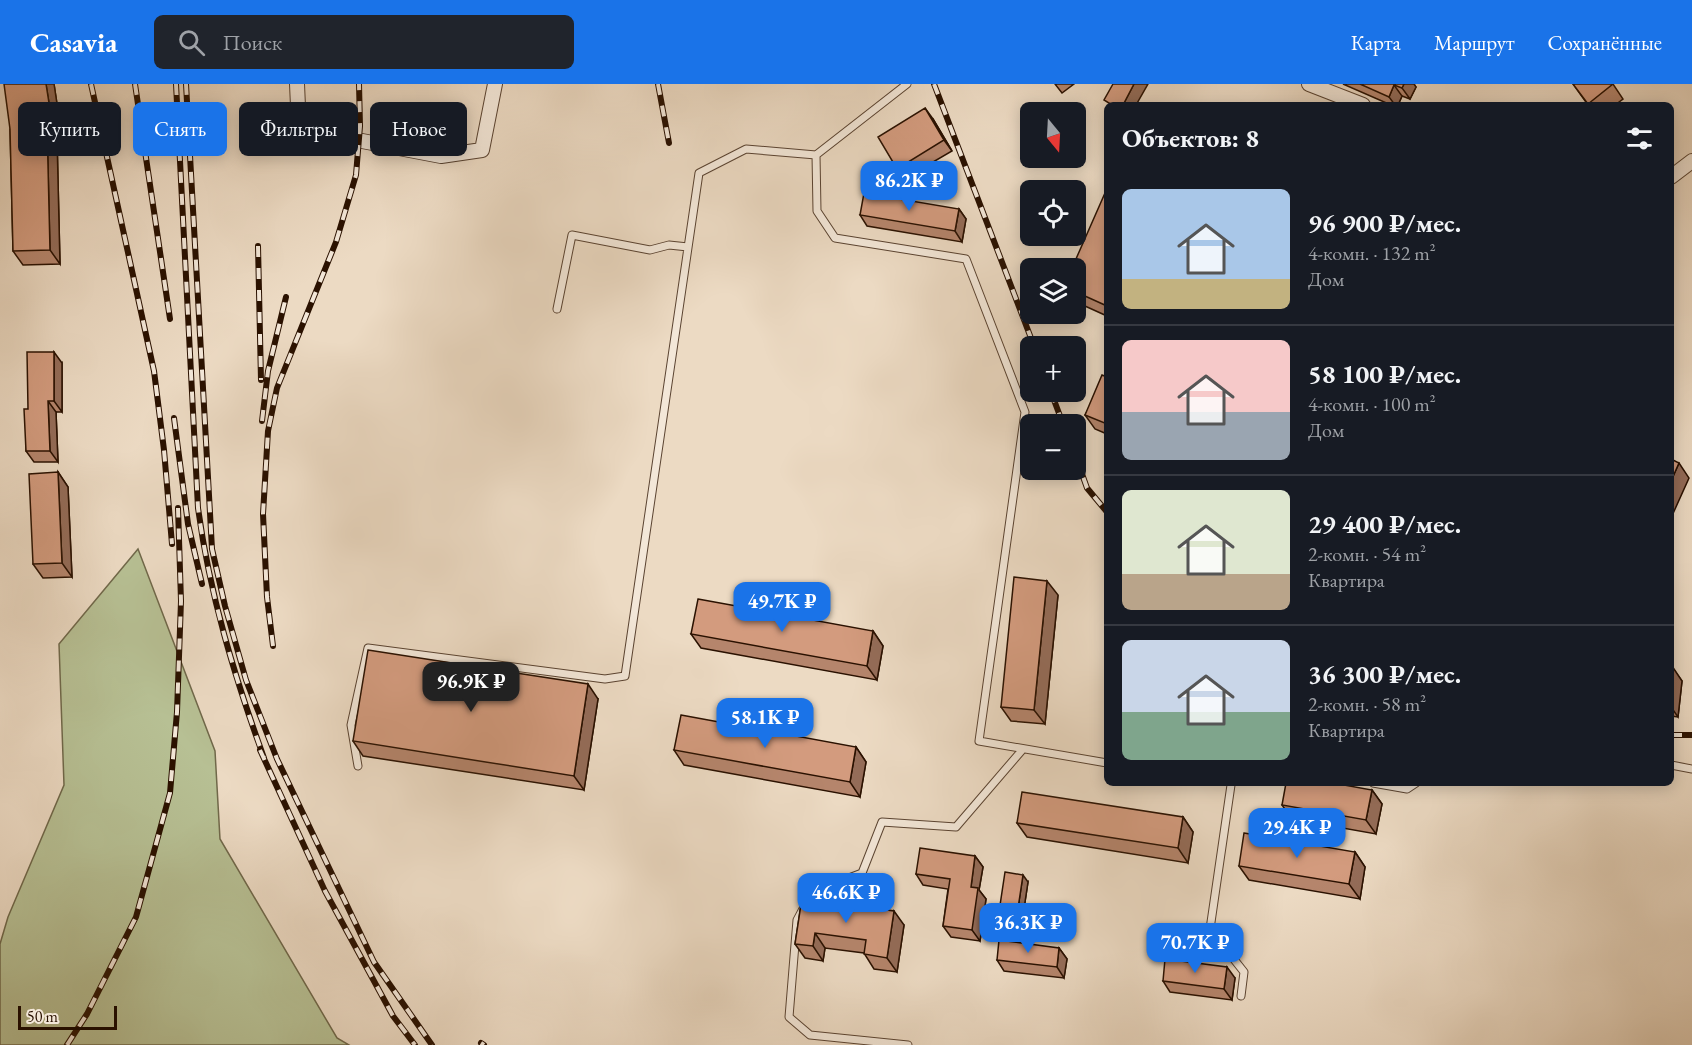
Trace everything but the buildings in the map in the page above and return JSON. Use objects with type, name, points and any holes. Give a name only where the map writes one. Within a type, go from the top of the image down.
[{"type":"street","points":[[297,84],[299,129],[441,156],[482,150],[495,84]]},
{"type":"street","points":[[1309,84],[1355,102]]},
{"type":"street","points":[[1674,175],[1692,160]]},
{"type":"lane","points":[[358,766],[351,725],[368,648],[605,680],[625,676],[699,173],[746,149],[816,155],[907,84]]},
{"type":"lane","points":[[816,155],[817,211],[835,238],[966,259],[1025,412],[979,741],[1104,762]]},
{"type":"lane","points":[[557,309],[572,235],[650,250],[669,244],[688,247]]},
{"type":"lane","points":[[908,1045],[810,1035],[789,1017],[797,920],[812,892],[862,873],[882,822],[956,827],[1023,749]]},
{"type":"lane","points":[[1674,765],[1692,768]]},
{"type":"lane","points":[[1232,786],[1210,929],[1244,972],[1241,996]]},
{"type":"lane","points":[[1390,786],[1407,789],[1412,786]]},
{"type":"green space","points":[[138,549],[215,751],[220,839],[337,1038],[349,1045],[0,1045],[0,944],[8,917],[64,785],[59,644]]},
{"type":"railway","points":[[91,84],[154,371],[172,544]]},
{"type":"railway","points":[[135,84],[170,319]]},
{"type":"railway","points":[[176,84],[198,508],[209,573],[224,635],[264,758]]},
{"type":"railway","points":[[186,84],[212,549],[225,606],[246,680],[277,759],[374,962],[432,1045]]},
{"type":"railway","points":[[273,646],[267,597],[263,514],[268,431],[277,388],[336,242],[356,175],[360,126],[359,84]]},
{"type":"railway","points":[[658,84],[669,143]]},
{"type":"railway","points":[[934,84],[1030,336]]},
{"type":"railway","points":[[258,246],[261,380]]},
{"type":"railway","points":[[262,421],[268,371],[286,297]]},
{"type":"railway","points":[[1055,402],[1059,414]]},
{"type":"railway","points":[[174,418],[188,524],[202,584]]},
{"type":"railway","points":[[1084,480],[1087,488],[1104,508]]},
{"type":"railway","points":[[67,1045],[87,1014],[136,917],[170,793],[177,712],[181,601],[178,508]]},
{"type":"railway","points":[[1674,735],[1692,735]]},
{"type":"railway","points":[[260,750],[325,891],[393,1016],[415,1045]]}]
